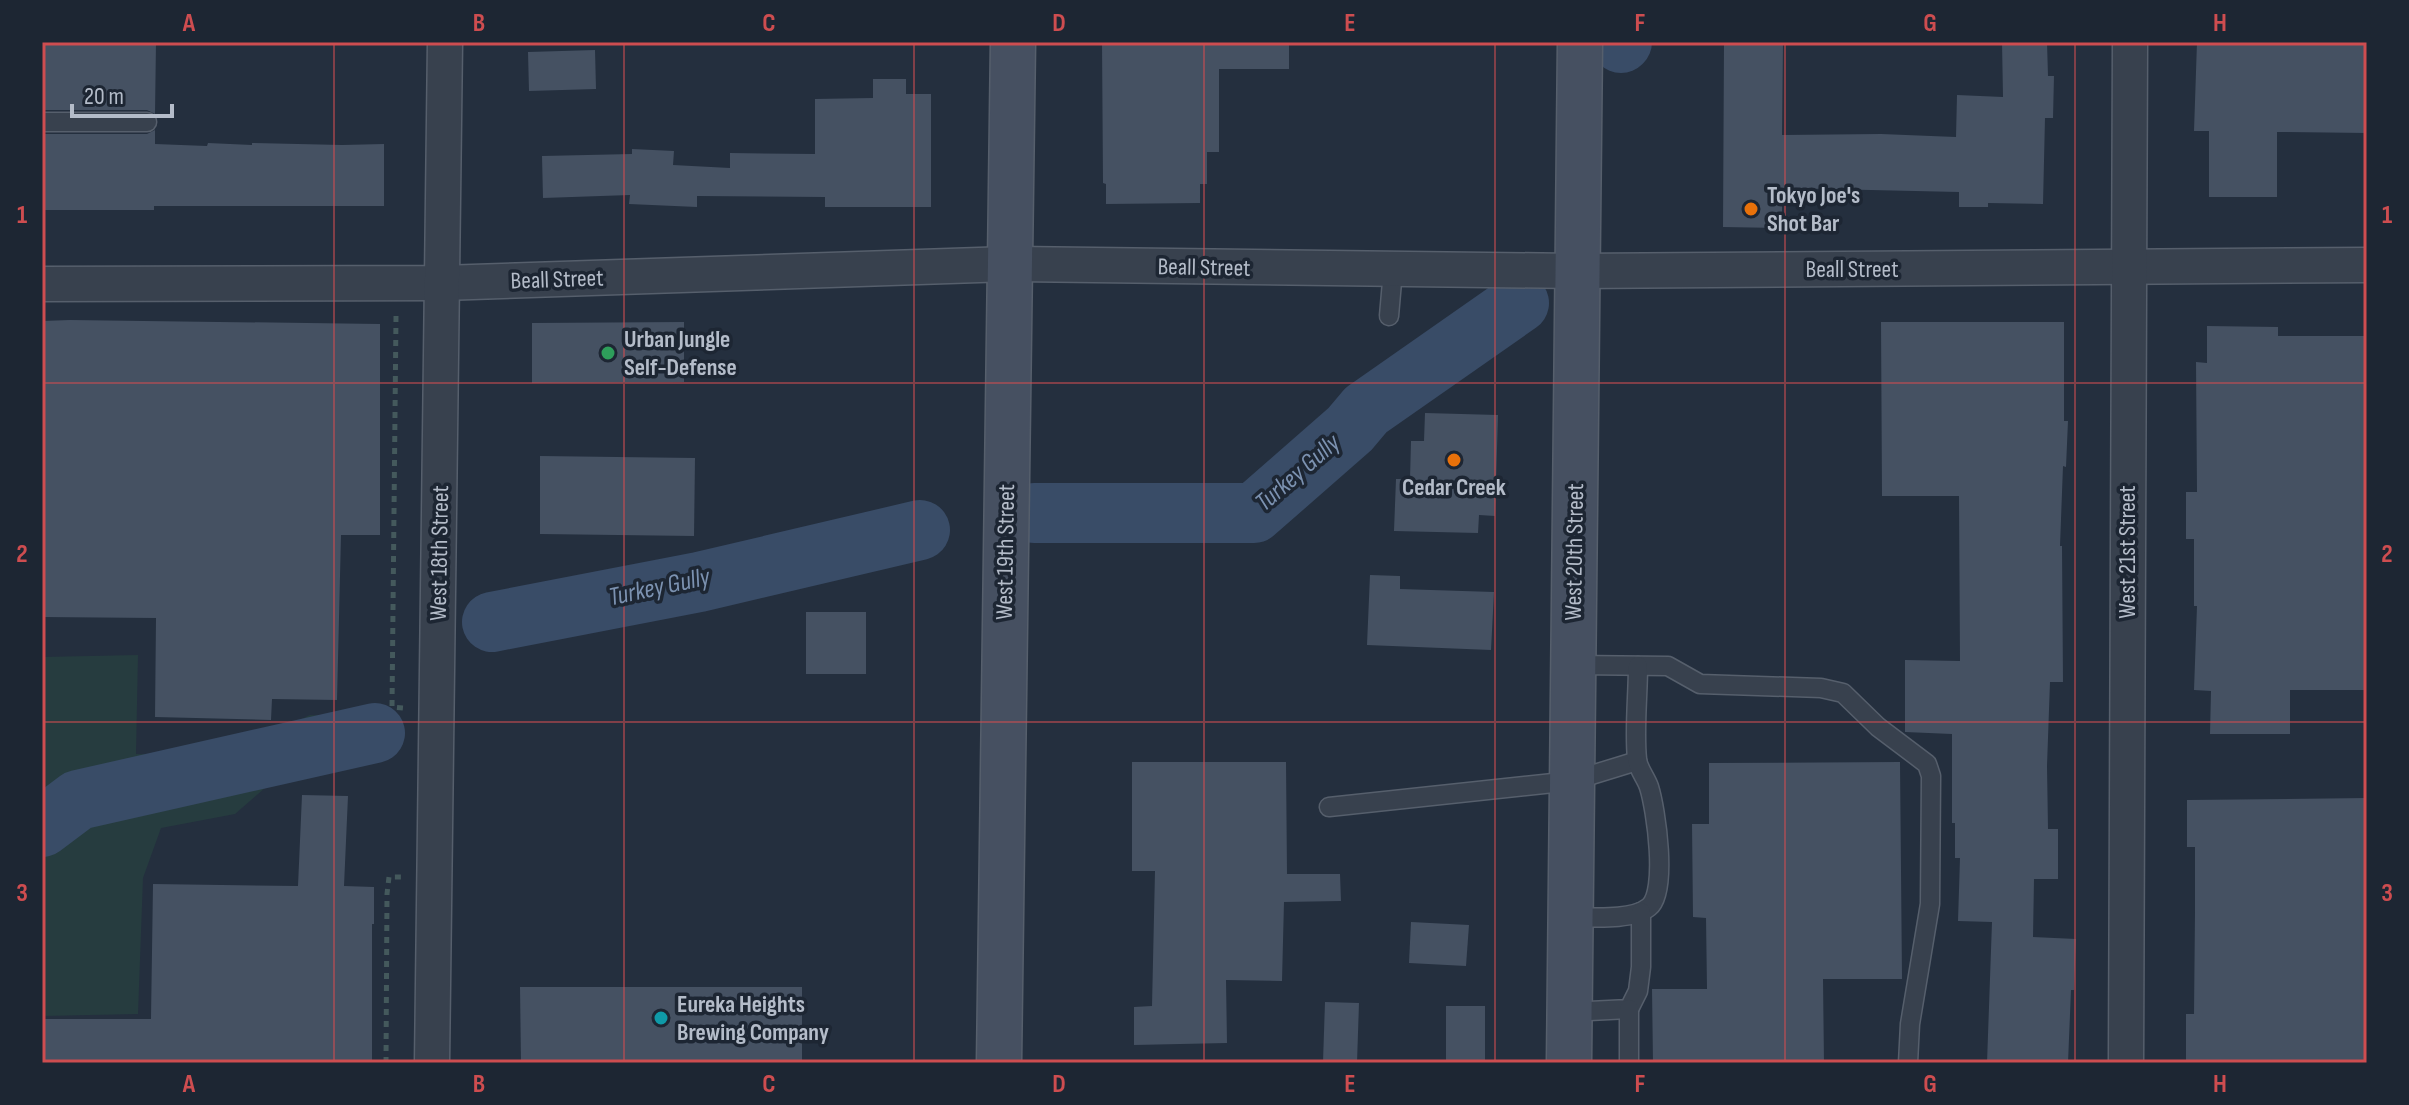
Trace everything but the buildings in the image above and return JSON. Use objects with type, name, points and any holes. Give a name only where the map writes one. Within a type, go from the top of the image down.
[{"type":"main road","name":"West 19th Street","points":[[999,1063],[1011,592],[1009,264],[1013,42]]},
{"type":"main road","name":"West 20th Street","points":[[1569,1063],[1580,42]]},
{"type":"street","name":"West 18th Street","points":[[432,1063],[445,42]]},
{"type":"street","name":"West 21st Street","points":[[2126,1063],[2130,42]]},
{"type":"street","name":"Beall Street","points":[[42,284],[442,283],[1009,264],[1576,271],[2367,265]]},
{"type":"lane","points":[[42,122],[147,122]]},
{"type":"lane","points":[[1389,316],[1393,270]]},
{"type":"lane","points":[[1573,665],[1668,666],[1700,684],[1821,688],[1843,693],[1878,727],[1927,764],[1931,776],[1930,904],[1910,1024],[1908,1063]]},
{"type":"lane","points":[[1570,917],[1615,917],[1641,912],[1651,906],[1658,893],[1658,833],[1649,787],[1637,761],[1638,666]]},
{"type":"lane","points":[[1329,807],[1572,781],[1637,761]]},
{"type":"lane","points":[[1629,1063],[1629,1009],[1638,991],[1641,912]]},
{"type":"lane","points":[[1569,1012],[1629,1009]]},
{"type":"path","points":[[396,313],[392,707],[437,708]]},
{"type":"path","points":[[386,1063],[389,877],[435,878]]},
{"type":"green space","points":[[138,655],[136,754],[226,756],[310,715],[385,718],[384,759],[287,769],[235,814],[161,828],[143,878],[138,1014],[42,1016],[42,657]]},
{"type":"waterway","name":"Turkey Gully","points":[[1034,513],[1254,513],[1350,429],[1366,410],[1519,303]]},
{"type":"waterway","name":"Turkey Gully","points":[[492,622],[699,582],[920,530]]},
{"type":"waterway","name":"Turkey Gully","points":[[42,827],[78,800],[375,733]]},
{"type":"place","name":"Tokyo Joe's Shot Bar","points":[[1751,209]]},
{"type":"place","name":"Urban Jungle Self-Defense","points":[[608,353]]},
{"type":"place","name":"Cedar Creek","points":[[1454,460]]},
{"type":"place","name":"Eureka Heights Brewing Company","points":[[661,1018]]}]
